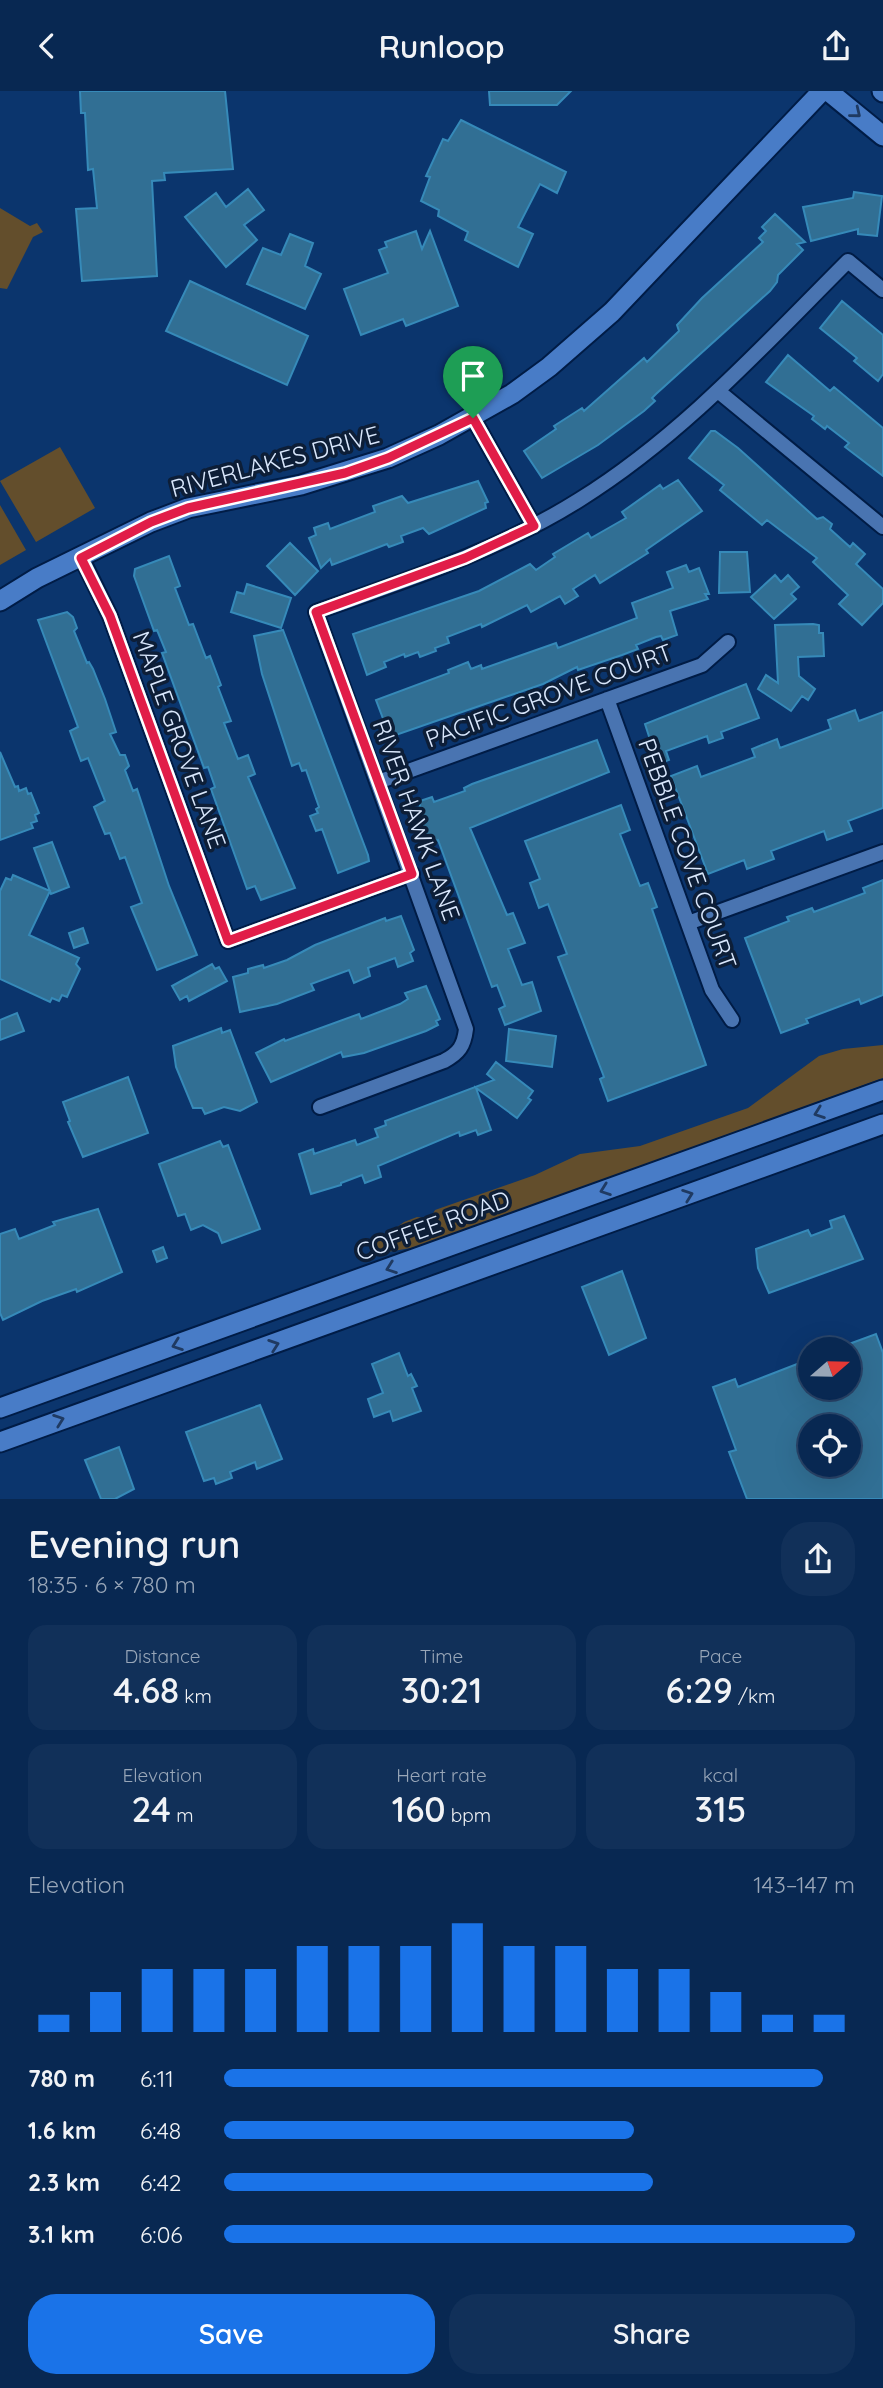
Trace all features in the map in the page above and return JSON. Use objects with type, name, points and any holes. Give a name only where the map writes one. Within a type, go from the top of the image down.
[{"type":"main road","name":"RIVERLAKES DRIVE","points":[[0,601],[37,577],[151,522],[188,508],[345,473],[388,458],[473,418],[512,394],[584,339],[822,91]]},
{"type":"main road","points":[[828,91],[883,136]]},
{"type":"main road","name":"COFFEE ROAD","points":[[0,1408],[883,1090]]},
{"type":"main road","points":[[0,1442],[883,1124]]},
{"type":"street","points":[[473,418],[534,526],[622,471],[665,439],[718,391],[848,261],[883,290]]},
{"type":"street","points":[[718,391],[883,527]]},
{"type":"street","name":"RIVER HAWK LANE","points":[[320,1107],[444,1061],[456,1054],[464,1044],[466,1029],[316,612],[465,558],[534,526]]},
{"type":"street","name":"MAPLE GROVE LANE","points":[[81,558],[110,616],[228,941],[412,874]]},
{"type":"street","name":"PACIFIC GROVE COURT","points":[[378,782],[702,665],[728,642]]},
{"type":"street","name":"PEBBLE COVE COURT","points":[[607,699],[712,990],[732,1020]]},
{"type":"street","points":[[688,923],[883,852]]},
{"type":"shaded area","points":[[0,208],[30,226],[37,223],[43,232],[33,237],[7,289],[0,288]]},
{"type":"shaded area","points":[[60,447],[95,508],[36,542],[0,481]]},
{"type":"shaded area","points":[[0,505],[26,550],[0,565]]},
{"type":"shaded area","points":[[883,1045],[883,1078],[417,1247],[381,1253],[375,1243],[404,1222],[417,1217],[430,1219],[435,1210],[535,1175],[580,1154],[640,1146],[748,1108],[819,1056],[843,1049]]},
{"type":"building","points":[[80,91],[225,91],[233,169],[164,173],[165,180],[152,181],[157,276],[82,281],[76,209],[97,208],[93,169],[88,170],[85,113],[81,113]]},
{"type":"building","points":[[489,91],[571,91],[557,105],[490,105]]},
{"type":"building","points":[[461,120],[566,172],[557,193],[540,184],[518,227],[533,234],[518,267],[465,240],[468,232],[438,216],[439,210],[421,201],[430,177],[426,176],[443,139],[448,141]]},
{"type":"building","points":[[248,189],[264,210],[244,225],[257,240],[226,267],[185,217],[216,193],[226,207]]},
{"type":"building","points":[[854,192],[882,196],[877,236],[858,234],[858,229],[811,241],[803,207],[853,198]]},
{"type":"building","points":[[775,214],[805,242],[797,244],[803,250],[778,275],[777,282],[770,291],[656,394],[652,398],[655,401],[644,411],[598,445],[542,478],[524,451],[556,429],[554,426],[582,408],[584,411],[644,358],[647,362],[679,331],[677,325],[702,298],[763,242],[759,238],[766,231],[762,227]]},
{"type":"building","points":[[416,231],[422,249],[430,231],[458,306],[406,326],[403,319],[361,335],[344,289],[388,273],[379,250],[387,247],[385,242]]},
{"type":"building","points":[[290,234],[313,243],[305,266],[321,274],[305,309],[247,284],[263,248],[281,255]]},
{"type":"building","points":[[190,281],[308,336],[287,385],[166,331]]},
{"type":"building","points":[[842,301],[883,335],[883,374],[878,381],[854,361],[857,358],[820,328]]},
{"type":"building","points":[[788,355],[830,391],[834,387],[883,428],[883,476],[845,447],[849,443],[827,426],[825,429],[812,419],[814,416],[766,382]]},
{"type":"building","points":[[711,431],[715,431],[738,448],[817,519],[823,517],[832,524],[830,529],[850,547],[853,543],[865,554],[856,564],[883,589],[883,603],[862,625],[839,604],[848,595],[813,562],[817,558],[767,520],[762,525],[720,490],[724,485],[689,458]]},
{"type":"building","points":[[678,480],[702,511],[646,550],[648,553],[600,583],[595,575],[573,589],[578,596],[565,604],[560,596],[531,612],[527,605],[482,627],[481,624],[447,637],[449,643],[435,648],[436,651],[420,657],[418,652],[405,657],[404,654],[384,662],[386,667],[367,675],[353,634],[479,591],[530,564],[536,570],[555,557],[553,554],[588,533],[591,538],[626,518],[622,512],[660,485],[663,489]]},
{"type":"building","points":[[478,481],[488,502],[485,503],[486,508],[429,534],[423,528],[401,536],[403,542],[389,547],[387,544],[332,565],[330,559],[321,568],[309,538],[316,535],[314,528],[328,523],[330,529],[375,512],[373,506],[402,496],[408,503]]},
{"type":"building","points":[[290,543],[318,571],[295,595],[267,566]]},
{"type":"building","points":[[720,552],[747,552],[750,592],[719,593]]},
{"type":"building","points":[[169,556],[180,586],[175,588],[189,625],[193,624],[206,658],[210,656],[221,685],[218,687],[231,721],[224,723],[238,759],[248,755],[255,774],[248,777],[295,888],[261,900],[255,886],[247,889],[211,789],[215,787],[208,767],[204,768],[162,653],[166,652],[157,630],[154,631],[134,576],[135,569]]},
{"type":"building","points":[[686,565],[689,572],[699,568],[709,594],[705,594],[708,599],[670,611],[677,635],[663,640],[661,636],[656,637],[636,645],[638,649],[578,670],[577,667],[543,684],[390,737],[376,700],[449,673],[448,670],[468,662],[471,669],[481,665],[482,669],[556,643],[558,648],[637,618],[632,603],[673,588],[667,572]]},
{"type":"building","points":[[775,575],[781,582],[788,575],[799,587],[791,594],[796,599],[774,619],[751,597]]},
{"type":"building","points":[[247,584],[291,598],[281,628],[231,612],[237,592],[244,594]]},
{"type":"building","points":[[67,612],[73,617],[77,628],[74,631],[105,699],[116,732],[110,734],[120,755],[125,755],[129,766],[125,770],[133,791],[137,789],[169,886],[197,955],[157,970],[131,907],[142,903],[125,857],[120,859],[110,833],[105,834],[94,807],[105,801],[88,758],[81,761],[70,731],[78,727],[38,620]]},
{"type":"building","points":[[775,625],[819,625],[819,633],[823,633],[824,656],[798,657],[799,676],[815,689],[808,700],[802,696],[791,711],[758,689],[766,675],[778,683]]},
{"type":"building","points":[[283,630],[368,855],[369,861],[338,873],[322,829],[316,831],[310,816],[318,813],[316,809],[319,807],[306,770],[302,771],[299,763],[292,766],[262,674],[254,636]]},
{"type":"building","points":[[746,684],[759,718],[721,732],[723,738],[709,743],[707,736],[666,751],[669,760],[658,764],[645,724]]},
{"type":"building","points":[[855,710],[859,721],[883,712],[883,808],[848,821],[852,831],[827,840],[824,831],[771,851],[774,859],[747,869],[744,860],[708,874],[671,776],[697,766],[701,777],[755,757],[752,749],[777,739],[780,748],[831,729],[828,720]]},
{"type":"building","points":[[597,740],[609,772],[470,828],[507,915],[513,913],[525,943],[508,949],[522,985],[532,982],[541,1011],[505,1025],[499,1009],[505,1006],[497,985],[492,987],[438,840],[430,843],[415,809],[420,807],[420,801],[432,797],[434,802],[465,791],[464,788],[472,784]]},
{"type":"building","points":[[0,752],[15,787],[18,786],[19,791],[26,788],[28,794],[31,793],[39,813],[35,815],[37,821],[31,823],[33,828],[0,840]]},
{"type":"building","points":[[621,805],[630,830],[620,834],[640,886],[648,883],[657,907],[652,909],[706,1065],[608,1101],[600,1079],[604,1077],[558,957],[567,954],[548,904],[539,908],[530,883],[540,879],[525,841]]},
{"type":"building","points":[[52,842],[69,887],[51,894],[34,848]]},
{"type":"building","points":[[13,875],[50,891],[29,935],[79,958],[76,964],[80,969],[67,997],[62,995],[59,1001],[52,998],[50,1002],[0,979],[0,891],[6,878],[11,880]]},
{"type":"building","points":[[883,880],[883,995],[861,1004],[859,999],[806,1019],[808,1023],[781,1033],[745,938],[789,921],[787,917],[812,908],[814,912],[865,893],[863,888]]},
{"type":"building","points":[[401,916],[414,950],[410,953],[413,961],[398,967],[395,958],[368,968],[370,976],[354,983],[349,970],[311,984],[314,990],[277,1004],[240,1012],[233,977],[248,973],[248,969],[263,965],[264,968],[287,960],[315,945],[385,918],[386,921]]},
{"type":"building","points":[[83,928],[88,943],[74,948],[69,933]]},
{"type":"building","points":[[212,964],[215,969],[219,967],[227,981],[189,1001],[187,996],[180,1000],[172,986]]},
{"type":"building","points":[[426,986],[440,1019],[436,1021],[438,1025],[426,1031],[364,1053],[343,1057],[341,1052],[271,1082],[256,1053],[284,1039],[285,1041],[359,1014],[361,1019],[400,1004],[408,999],[405,993]]},
{"type":"building","points":[[17,1013],[24,1031],[0,1040],[0,1020]]},
{"type":"building","points":[[221,1028],[222,1033],[230,1030],[257,1102],[240,1111],[224,1107],[205,1114],[202,1108],[193,1108],[176,1067],[173,1046]]},
{"type":"building","points":[[509,1029],[556,1036],[552,1067],[506,1061]]},
{"type":"building","points":[[496,1062],[533,1091],[528,1098],[531,1100],[517,1118],[476,1088],[491,1130],[478,1135],[476,1130],[460,1136],[459,1132],[378,1166],[381,1177],[365,1183],[362,1175],[311,1194],[299,1154],[313,1149],[314,1154],[355,1140],[357,1145],[378,1137],[375,1129],[386,1125],[385,1121],[494,1080],[487,1074]]},
{"type":"building","points":[[128,1077],[148,1133],[83,1157],[68,1122],[70,1121],[63,1102]]},
{"type":"building","points":[[220,1141],[223,1147],[228,1145],[260,1229],[222,1243],[218,1233],[203,1225],[191,1230],[185,1214],[178,1216],[159,1164]]},
{"type":"building","points":[[98,1209],[122,1272],[77,1292],[76,1289],[42,1301],[3,1320],[0,1313],[0,1234],[15,1229],[19,1239],[55,1225],[53,1222]]},
{"type":"building","points":[[844,1216],[863,1259],[769,1293],[758,1268],[756,1249],[808,1230],[811,1236],[832,1228],[830,1221]]},
{"type":"building","points":[[163,1247],[167,1258],[157,1262],[153,1251]]},
{"type":"building","points":[[622,1271],[646,1338],[609,1355],[582,1287]]},
{"type":"building","points":[[876,1334],[883,1353],[883,1499],[747,1499],[729,1452],[736,1450],[713,1387],[735,1379],[738,1387],[798,1364],[798,1400],[861,1400],[861,1340]]},
{"type":"building","points":[[399,1353],[408,1376],[411,1374],[417,1386],[412,1388],[421,1411],[393,1421],[390,1411],[374,1417],[368,1399],[383,1393],[372,1364]]},
{"type":"building","points":[[260,1405],[282,1459],[257,1469],[255,1462],[230,1472],[232,1478],[216,1484],[214,1478],[204,1481],[186,1432]]},
{"type":"building","points":[[119,1447],[134,1489],[115,1499],[101,1499],[85,1460]]},
{"type":"route","points":[[473,418],[534,526],[465,558],[316,612],[412,874],[228,941],[110,616],[81,558],[151,522],[188,508],[295,484],[302,485],[345,473],[388,458],[473,418]]}]
